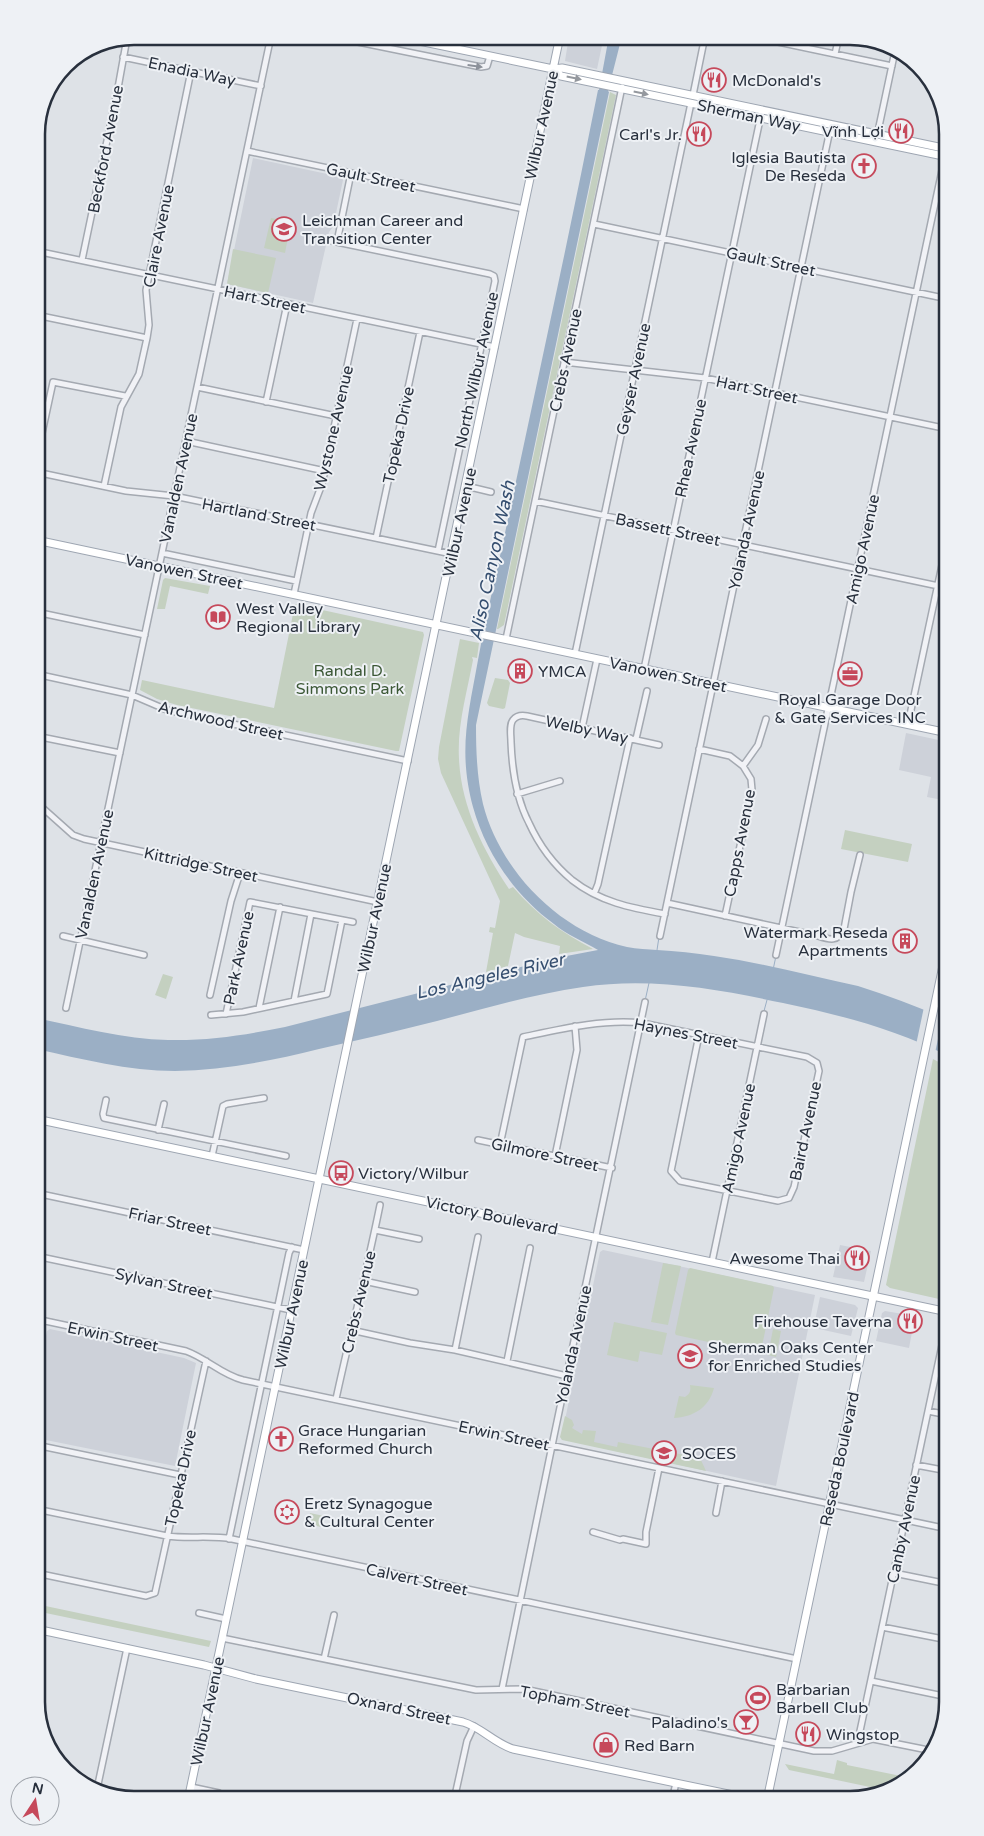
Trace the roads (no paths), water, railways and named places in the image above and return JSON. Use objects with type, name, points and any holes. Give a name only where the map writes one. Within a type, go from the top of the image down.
[{"type":"main road","name":"Sherman Way","points":[[437,45],[553,70],[562,68],[691,103],[761,114],[939,150]]},
{"type":"main road","name":"Wilbur Avenue","points":[[190,1791],[558,45]]},
{"type":"main road","name":"Sherman Way","points":[[623,85],[693,95],[761,114]]},
{"type":"main road","points":[[691,103],[693,95]]},
{"type":"main road","name":"Vanowen Street","points":[[45,542],[939,731]]},
{"type":"main road","name":"Reseda Boulevard","points":[[769,1791],[939,984]]},
{"type":"main road","name":"Victory Boulevard","points":[[45,1121],[939,1310]]},
{"type":"main road","name":"Oxnard Street","points":[[45,1631],[204,1664],[256,1679],[463,1722],[474,1726],[496,1742],[513,1749],[714,1791]]},
{"type":"street","name":"Vanalden Avenue","points":[[66,1008],[269,45]]},
{"type":"street","points":[[371,45],[481,67],[487,66],[490,56]]},
{"type":"street","points":[[693,95],[703,45]]},
{"type":"street","points":[[799,45],[892,66]]},
{"type":"street","points":[[835,54],[837,45]]},
{"type":"street","name":"Beckford Avenue","points":[[82,260],[118,88],[125,46]]},
{"type":"street","name":"Enadia Way","points":[[123,56],[261,86]]},
{"type":"street","points":[[876,138],[894,57]]},
{"type":"street","name":"Claire Avenue","points":[[104,486],[121,407],[125,396],[139,374],[147,338],[149,326],[146,296],[149,275],[192,71]]},
{"type":"street","name":"Crebs Avenue","points":[[506,639],[623,85]]},
{"type":"street","name":"Geyser Avenue","points":[[575,654],[691,103]]},
{"type":"street","name":"Rhea Avenue","points":[[644,669],[761,114]]},
{"type":"street","name":"Yolanda Avenue","points":[[660,936],[830,128]]},
{"type":"street","name":"Gault Street","points":[[247,150],[524,209]]},
{"type":"street","points":[[327,240],[337,242],[351,173]]},
{"type":"street","name":"Amigo Avenue","points":[[776,955],[939,187]]},
{"type":"street","name":"Gault Street","points":[[594,224],[939,297]]},
{"type":"street","name":"North Wilbur Avenue","points":[[337,242],[494,276],[495,281],[438,551]]},
{"type":"street","name":"Hart Street","points":[[45,253],[494,347]]},
{"type":"street","points":[[266,402],[287,304]]},
{"type":"street","points":[[45,318],[147,338]]},
{"type":"street","name":"Wystone Avenue","points":[[294,594],[309,523],[325,471],[357,319]]},
{"type":"street","name":"Topeka Drive","points":[[376,538],[420,332]]},
{"type":"street","name":"Hart Street","points":[[564,362],[705,378],[939,427]]},
{"type":"street","points":[[45,419],[53,382],[125,396]]},
{"type":"street","points":[[197,387],[336,416]]},
{"type":"street","points":[[186,441],[325,471]]},
{"type":"street","name":"Hartland Street","points":[[45,474],[138,493],[174,496],[452,554]]},
{"type":"street","points":[[466,486],[490,492]]},
{"type":"street","name":"Bassett Street","points":[[535,500],[937,586]]},
{"type":"street","points":[[162,553],[296,581]]},
{"type":"street","points":[[908,724],[939,577]]},
{"type":"street","points":[[45,614],[145,635]]},
{"type":"street","points":[[582,728],[596,659]]},
{"type":"street","name":"Archwood Street","points":[[45,676],[132,695],[167,710],[408,761]]},
{"type":"street","points":[[594,894],[647,691]]},
{"type":"street","name":"Welby Way","points":[[517,794],[511,754],[510,729],[515,718],[521,715],[659,745]]},
{"type":"street","name":"Capps Avenue","points":[[725,916],[752,790],[751,779],[743,766],[758,745],[766,719]]},
{"type":"street","points":[[45,738],[120,753]]},
{"type":"street","points":[[699,749],[730,756],[743,766]]},
{"type":"street","points":[[560,781],[517,794],[529,824],[544,850],[568,876],[594,894],[620,905],[664,914]]},
{"type":"street","name":"Kittridge Street","points":[[45,810],[74,835],[101,843],[378,902]]},
{"type":"street","points":[[667,904],[818,936],[829,940],[836,939],[844,929],[860,855]]},
{"type":"street","points":[[210,995],[231,901],[240,873]]},
{"type":"street","name":"Park Avenue","points":[[226,1014],[250,902],[280,907]]},
{"type":"street","points":[[260,1008],[280,907],[353,922]]},
{"type":"street","points":[[294,1001],[311,914]]},
{"type":"street","points":[[211,1015],[260,1008],[327,994],[342,920]]},
{"type":"street","points":[[63,936],[144,955]]},
{"type":"street","name":"Yolanda Avenue","points":[[502,1689],[646,1002]]},
{"type":"street","points":[[935,1003],[939,1004]]},
{"type":"street","name":"Amigo Avenue","points":[[712,1262],[764,1014]]},
{"type":"street","name":"Haynes Street","points":[[500,1145],[523,1037],[575,1026],[617,1022],[642,1023],[807,1057],[817,1063]]},
{"type":"street","points":[[555,1156],[577,1050],[575,1026]]},
{"type":"street","points":[[699,1035],[671,1168],[680,1180],[727,1189]]},
{"type":"street","name":"Baird Avenue","points":[[727,1189],[778,1201],[789,1198],[794,1187],[818,1071],[817,1063]]},
{"type":"street","points":[[212,1156],[223,1106],[264,1098]]},
{"type":"street","points":[[106,1100],[102,1116],[104,1118],[286,1156]]},
{"type":"street","points":[[158,1130],[164,1104]]},
{"type":"street","name":"Gilmore Street","points":[[478,1140],[612,1168]]},
{"type":"street","name":"Friar Street","points":[[45,1195],[304,1250]]},
{"type":"street","name":"Crebs Avenue","points":[[336,1399],[380,1205]]},
{"type":"street","points":[[375,1230],[419,1239]]},
{"type":"street","points":[[455,1350],[478,1237]]},
{"type":"street","name":"Wilbur Avenue","points":[[229,1539],[292,1247]]},
{"type":"street","points":[[507,1361],[530,1248]]},
{"type":"street","name":"Sylvan Street","points":[[45,1260],[292,1310]]},
{"type":"street","points":[[364,1281],[415,1292]]},
{"type":"street","name":"Erwin Street","points":[[45,1321],[186,1351],[236,1379],[939,1527]]},
{"type":"street","points":[[351,1330],[507,1361],[567,1376]]},
{"type":"street","name":"Canby Avenue","points":[[861,1741],[860,1731],[939,1360]]},
{"type":"street","name":"Topeka Drive","points":[[45,1575],[146,1596],[153,1595],[156,1590],[206,1361]]},
{"type":"street","points":[[928,1410],[939,1413]]},
{"type":"street","points":[[45,1447],[180,1475]]},
{"type":"street","points":[[916,1464],[939,1469]]},
{"type":"street","points":[[593,1532],[620,1540],[646,1544],[646,1532],[659,1468]]},
{"type":"street","points":[[716,1513],[722,1481]]},
{"type":"street","name":"Calvert Street","points":[[45,1511],[181,1538],[212,1536],[229,1539],[797,1659]]},
{"type":"street","points":[[894,1573],[939,1582]]},
{"type":"street","points":[[199,1613],[226,1619]]},
{"type":"street","points":[[324,1659],[334,1615]]},
{"type":"street","points":[[882,1626],[939,1638]]},
{"type":"street","name":"Topham Street","points":[[222,1638],[476,1690],[524,1689],[814,1751],[826,1751],[861,1741],[879,1740],[925,1749]]},
{"type":"street","points":[[98,1783],[127,1648]]},
{"type":"street","points":[[871,1681],[939,1695]]},
{"type":"street","points":[[456,1791],[466,1741],[474,1726]]},
{"type":"street","points":[[674,1791],[676,1783]]},
{"type":"street","points":[[191,1787],[210,1791]]},
{"type":"water","name":"Los Angeles River","points":[[607,45],[620,45],[608,91],[476,725],[479,784],[491,829],[518,875],[556,913],[579,928],[602,939],[627,947],[693,953],[732,959],[858,986],[939,1016],[939,1052],[888,1031],[847,1018],[804,1008],[709,989],[634,983],[608,984],[546,993],[301,1053],[265,1061],[211,1069],[175,1071],[140,1069],[105,1064],[45,1051],[45,1020],[102,1032],[151,1039],[198,1040],[227,1037],[285,1027],[556,958],[598,950],[559,928],[540,913],[515,887],[504,872],[486,841],[473,807],[468,787],[465,751],[468,716],[482,642]]},
{"type":"waterway","points":[[657,950],[659,937]]},
{"type":"waterway","points":[[773,970],[776,956]]},
{"type":"waterway","points":[[645,1001],[649,983]]},
{"type":"waterway","points":[[764,1011],[767,1000]]},
{"type":"place","name":"McDonald's","points":[[714,80]]},
{"type":"place","name":"Vĩnh Lợi","points":[[901,131]]},
{"type":"place","name":"Carl's Jr.","points":[[699,134]]},
{"type":"place","name":"Iglesia Bautista De Reseda","points":[[864,166]]},
{"type":"place","name":"Leichman Career and Transition Center","points":[[284,229]]},
{"type":"place","name":"West Valley Regional Library","points":[[218,617]]},
{"type":"place","name":"YMCA","points":[[520,671]]},
{"type":"place","name":"Royal Garage Door & Gate Services INC","points":[[850,674]]},
{"type":"place","name":"Watermark Reseda Apartments","points":[[905,941]]},
{"type":"place","name":"Victory/Wilbur","points":[[341,1173]]},
{"type":"place","name":"Awesome Thai","points":[[857,1258]]},
{"type":"place","name":"Firehouse Taverna","points":[[910,1321]]},
{"type":"place","name":"Sherman Oaks Center for Enriched Studies","points":[[690,1356]]},
{"type":"place","name":"Grace Hungarian Reformed Church","points":[[281,1439]]},
{"type":"place","name":"SOCES","points":[[664,1453]]},
{"type":"place","name":"Eretz Synagogue & Cultural Center","points":[[287,1512]]},
{"type":"place","name":"Barbarian Barbell Club","points":[[758,1698]]},
{"type":"place","name":"Paladino's","points":[[746,1722]]},
{"type":"place","name":"Wingstop","points":[[808,1734]]},
{"type":"place","name":"Red Barn","points":[[606,1745]]},
{"type":"water label","name":"Aliso Canyon Wash","points":[[492,561]]},
{"type":"park label","name":"Randal D. Simmons Park","points":[[350,679]]}]
